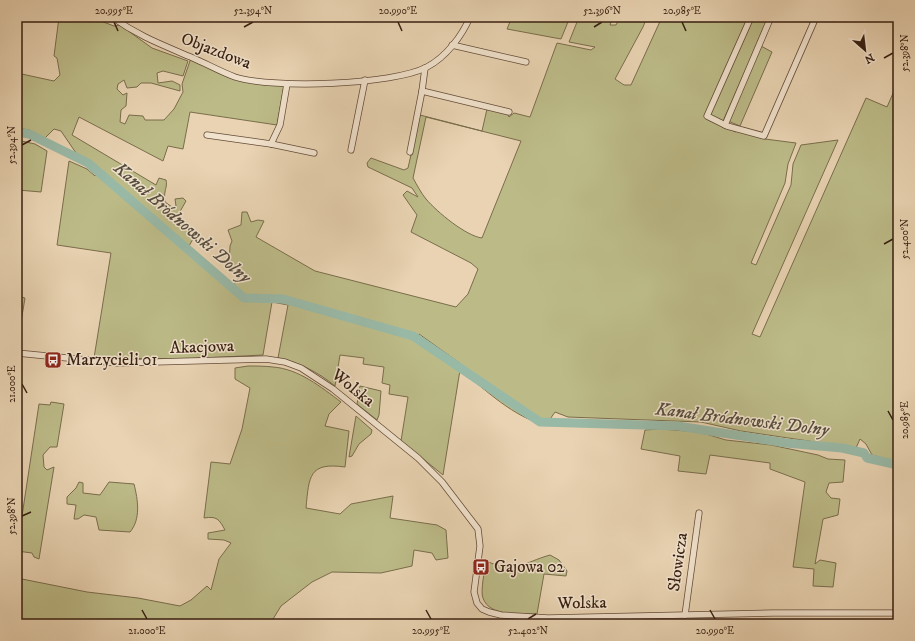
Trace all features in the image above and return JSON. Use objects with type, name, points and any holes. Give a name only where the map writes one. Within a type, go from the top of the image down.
[{"type":"street","name":"Objazdowa","points":[[112,17],[144,37],[235,77],[287,84],[387,78],[425,68],[436,61],[452,45],[462,32],[470,17]]},
{"type":"street","points":[[751,17],[707,116],[725,125],[764,136],[816,17]]},
{"type":"street","points":[[725,125],[771,17]]},
{"type":"street","points":[[452,45],[526,62]]},
{"type":"street","points":[[410,152],[425,68]]},
{"type":"street","points":[[350,150],[366,80]]},
{"type":"street","points":[[271,144],[280,125],[287,84]]},
{"type":"street","points":[[422,91],[509,112]]},
{"type":"street","points":[[207,134],[271,144],[314,153]]},
{"type":"street","name":"Akacjowa","points":[[17,353],[110,363],[266,359],[285,362],[313,375]]},
{"type":"street","name":"Wolska","points":[[313,375],[341,395],[426,466],[442,482],[474,522],[480,537],[474,592],[477,603],[482,609],[488,612],[521,617],[898,613]]},
{"type":"street","name":"Słowicza","points":[[685,615],[699,513]]},
{"type":"shaded area","points":[[59,17],[90,17],[114,26],[120,25],[152,48],[188,61],[183,76],[163,71],[157,73],[158,83],[172,81],[180,85],[180,91],[151,83],[141,83],[137,87],[127,88],[124,80],[118,84],[117,89],[123,95],[127,93],[126,106],[121,110],[120,122],[125,124],[129,115],[143,116],[145,120],[164,120],[174,109],[183,92],[182,84],[191,58],[258,83],[284,86],[277,125],[190,112],[183,149],[168,146],[163,161],[79,117],[72,135],[156,185],[159,178],[166,180],[165,202],[172,207],[176,206],[175,199],[183,198],[186,201],[178,215],[193,239],[189,246],[234,285],[242,273],[229,267],[230,246],[232,241],[228,230],[241,225],[242,212],[247,212],[251,222],[258,220],[264,221],[256,237],[315,271],[456,307],[468,294],[478,269],[471,263],[411,232],[417,215],[403,195],[407,191],[418,197],[412,188],[368,167],[367,163],[371,158],[404,170],[408,168],[420,115],[482,131],[487,109],[507,113],[509,117],[514,113],[530,117],[557,43],[591,50],[595,47],[569,42],[579,17],[613,17],[610,25],[616,25],[620,17],[647,17],[615,79],[624,85],[631,85],[662,17],[748,18],[708,120],[736,132],[738,130],[765,139],[796,143],[788,164],[785,183],[751,263],[756,265],[791,185],[793,164],[801,145],[838,140],[752,334],[760,337],[866,98],[887,107],[898,82],[898,462],[872,455],[866,444],[860,439],[856,448],[741,431],[701,422],[568,417],[555,412],[546,425],[511,410],[460,370],[443,475],[401,441],[408,397],[389,394],[390,385],[382,383],[384,367],[363,364],[364,358],[340,355],[335,386],[322,376],[308,369],[278,358],[288,305],[272,302],[263,355],[182,359],[94,358],[111,253],[57,245],[69,161],[87,169],[95,176],[98,169],[76,153],[61,131],[54,129],[45,138],[29,130],[17,128],[17,73],[54,81],[60,75],[57,58],[54,56]],"holes":[[[426,117],[521,141],[482,238],[468,233],[452,223],[437,210],[424,197],[413,178]],[[419,334],[461,364],[459,370],[416,341]]]},
{"type":"shaded area","points":[[512,17],[570,17],[561,39],[507,29]]},
{"type":"shaded area","points":[[752,17],[769,17],[723,121],[710,115]]},
{"type":"shaded area","points":[[761,46],[772,52],[740,126],[728,121]]},
{"type":"shaded area","points":[[17,140],[35,144],[47,151],[41,192],[18,190],[17,196]]},
{"type":"shaded area","points":[[17,296],[25,298],[17,346]]},
{"type":"shaded area","points":[[248,366],[283,368],[292,371],[326,390],[341,402],[329,414],[325,426],[349,431],[345,467],[324,467],[318,469],[313,474],[308,487],[306,508],[340,514],[351,504],[393,496],[390,518],[437,525],[446,530],[448,558],[436,560],[432,553],[414,550],[412,566],[381,573],[332,572],[312,582],[281,606],[270,624],[17,624],[17,578],[87,592],[138,598],[180,606],[191,600],[207,586],[211,590],[219,559],[231,543],[224,540],[208,539],[208,533],[225,530],[217,519],[212,517],[204,518],[211,462],[230,464],[242,429],[250,388],[235,379],[235,368]]},
{"type":"shaded area","points":[[360,386],[381,391],[379,415],[377,420],[357,404]]},
{"type":"shaded area","points":[[51,402],[64,404],[57,447],[50,447],[43,455],[44,467],[47,470],[54,467],[39,559],[34,557],[32,553],[17,551],[17,549],[39,404],[50,405]]},
{"type":"shaded area","points":[[356,416],[372,430],[371,434],[359,444],[352,456],[349,457]]},
{"type":"shaded area","points":[[661,429],[699,432],[726,440],[771,445],[818,455],[828,459],[845,460],[843,482],[829,483],[826,492],[831,498],[840,499],[838,515],[823,519],[815,564],[820,560],[836,563],[833,587],[813,586],[814,569],[793,567],[805,482],[770,469],[770,463],[710,455],[706,474],[678,471],[680,456],[641,449],[645,430]]},
{"type":"shaded area","points":[[79,482],[83,483],[83,493],[100,495],[109,482],[134,484],[138,509],[136,521],[130,532],[99,530],[96,517],[84,515],[78,519],[74,519],[76,505],[67,504],[67,497],[76,488]]},
{"type":"shaded area","points":[[550,555],[559,560],[567,571],[566,576],[544,574],[537,614],[507,613],[492,609],[486,604],[482,591],[486,561],[496,565],[512,567]]},
{"type":"waterway","points":[[599,17],[605,19],[610,17]]},
{"type":"waterway","name":"Kanał Bródnowski Dolny","points":[[17,132],[29,134],[88,163],[244,298],[283,299],[413,336],[540,422],[678,426],[786,443],[842,448],[864,453],[867,458],[898,465]]},
{"type":"place","name":"Marzycieli 01","points":[[53,360]]},
{"type":"place","name":"Gajowa 02","points":[[481,567]]}]
